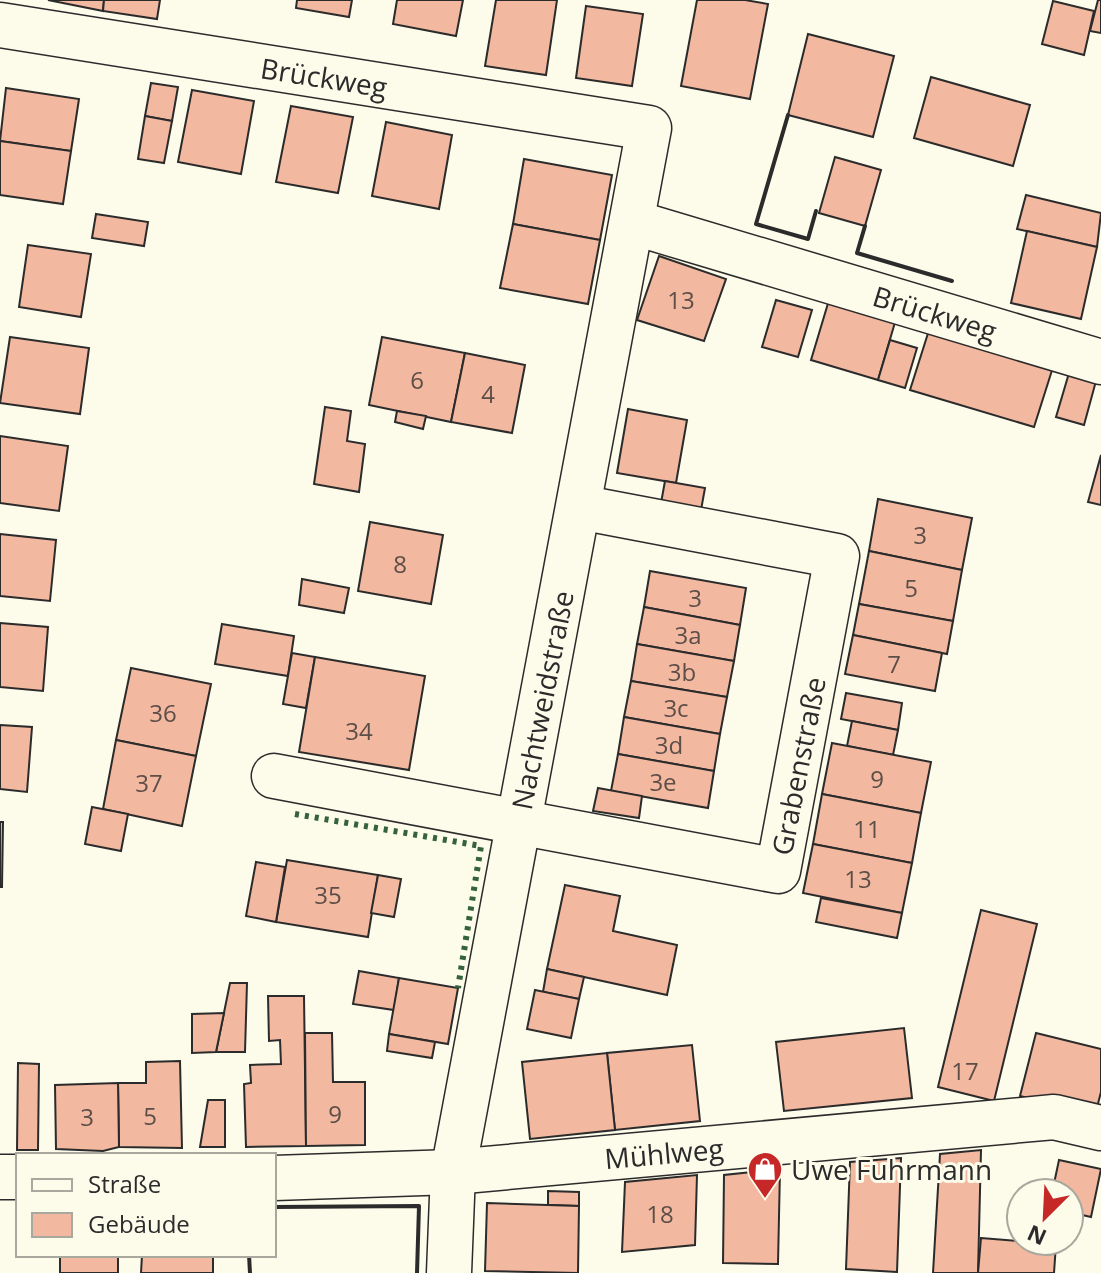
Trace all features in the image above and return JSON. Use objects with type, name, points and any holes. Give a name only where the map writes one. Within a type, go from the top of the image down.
[{"type":"street","name":"Brückweg","points":[[0,25],[649,128]]},
{"type":"street","name":"Nachtweidstraße","points":[[449,1273],[453,1172],[649,128]]},
{"type":"street","name":"Brückweg","points":[[632,222],[1101,362]]},
{"type":"street","name":"Grabenstraße","points":[[274,776],[778,871],[837,556],[579,507]]},
{"type":"street","name":"Mühlweg","points":[[276,1178],[453,1172],[1054,1117],[1101,1128]]},
{"type":"building","points":[[48,0],[104,0],[103,11]]},
{"type":"building","points":[[104,0],[160,0],[157,19],[103,11]]},
{"type":"building","points":[[297,0],[352,0],[349,17],[296,8]]},
{"type":"building","points":[[397,0],[463,0],[456,36],[393,24]]},
{"type":"building","points":[[496,0],[557,0],[546,75],[485,66]]},
{"type":"building","points":[[697,0],[745,0],[768,4],[750,99],[681,86]]},
{"type":"building","points":[[1098,0],[1101,0],[1101,33],[1090,31]]},
{"type":"building","points":[[1053,1],[1094,11],[1084,55],[1042,44]]},
{"type":"building","points":[[586,6],[643,14],[632,86],[576,78]]},
{"type":"building","points":[[808,34],[894,56],[873,137],[788,115]]},
{"type":"building","points":[[931,77],[1030,105],[1013,166],[914,138]]},
{"type":"building","points":[[151,83],[178,87],[172,121],[145,116]]},
{"type":"building","points":[[6,88],[79,99],[71,151],[0,141]]},
{"type":"building","points":[[192,90],[254,101],[241,174],[178,162]]},
{"type":"building","points":[[291,106],[353,117],[338,193],[276,182]]},
{"type":"building","points":[[145,116],[172,121],[164,163],[138,159]]},
{"type":"building","points":[[386,122],[452,135],[439,209],[372,196]]},
{"type":"building","points":[[0,141],[71,151],[63,204],[0,195]]},
{"type":"building","points":[[835,157],[881,170],[865,226],[819,213]]},
{"type":"building","points":[[524,159],[612,175],[600,240],[513,224]]},
{"type":"building","points":[[1026,195],[1101,213],[1097,247],[1017,229]]},
{"type":"building","points":[[96,214],[148,222],[144,246],[92,238]]},
{"type":"building","points":[[513,224],[600,240],[588,304],[500,288]]},
{"type":"building","points":[[1027,231],[1097,247],[1081,319],[1011,303]]},
{"type":"building","points":[[28,245],[91,254],[81,317],[19,307]]},
{"type":"building","points":[[659,256],[726,279],[704,341],[637,320]]},
{"type":"building","points":[[776,300],[812,310],[798,357],[762,347]]},
{"type":"building","points":[[829,300],[896,319],[878,380],[811,360]]},
{"type":"building","points":[[930,327],[1054,364],[1034,427],[910,390]]},
{"type":"building","points":[[10,337],[89,348],[80,414],[0,403]]},
{"type":"building","points":[[382,337],[465,353],[451,422],[369,405]]},
{"type":"building","points":[[890,340],[917,348],[905,388],[878,380]]},
{"type":"building","points":[[465,353],[525,365],[512,433],[451,422]]},
{"type":"building","points":[[1069,373],[1096,381],[1084,425],[1056,417]]},
{"type":"building","points":[[325,407],[351,411],[347,441],[365,444],[359,492],[314,484]]},
{"type":"building","points":[[628,409],[687,420],[676,483],[617,473]]},
{"type":"building","points":[[397,411],[426,416],[423,429],[395,422]]},
{"type":"building","points":[[0,436],[68,446],[59,511],[0,503]]},
{"type":"building","points":[[1101,455],[1101,505],[1088,502]]},
{"type":"building","points":[[665,481],[705,488],[701,510],[661,503]]},
{"type":"building","points":[[878,499],[972,518],[962,570],[869,551]]},
{"type":"building","points":[[370,522],[443,535],[431,604],[358,591]]},
{"type":"building","points":[[0,534],[56,540],[50,601],[0,596]]},
{"type":"building","points":[[869,551],[962,570],[953,621],[859,604]]},
{"type":"building","points":[[650,571],[746,588],[740,625],[644,607]]},
{"type":"building","points":[[302,579],[349,588],[344,613],[299,605]]},
{"type":"building","points":[[859,604],[953,621],[947,654],[853,635]]},
{"type":"building","points":[[644,607],[740,625],[734,661],[637,644]]},
{"type":"building","points":[[0,623],[48,627],[43,691],[0,687]]},
{"type":"building","points":[[222,624],[294,636],[288,676],[215,664]]},
{"type":"building","points":[[853,635],[942,653],[935,691],[845,674]]},
{"type":"building","points":[[637,644],[734,661],[727,697],[631,681]]},
{"type":"building","points":[[292,653],[315,657],[306,708],[283,704]]},
{"type":"building","points":[[315,657],[425,676],[409,770],[299,752]]},
{"type":"building","points":[[131,668],[211,684],[196,756],[116,740]]},
{"type":"building","points":[[631,681],[727,697],[720,734],[624,717]]},
{"type":"building","points":[[846,693],[902,703],[898,730],[841,719]]},
{"type":"building","points":[[624,717],[720,734],[714,771],[618,754]]},
{"type":"building","points":[[852,721],[898,730],[893,755],[847,746]]},
{"type":"building","points":[[0,725],[32,727],[27,792],[0,789]]},
{"type":"building","points":[[116,740],[196,756],[182,826],[103,809]]},
{"type":"building","points":[[832,743],[931,762],[921,813],[822,794]]},
{"type":"building","points":[[618,754],[714,771],[708,808],[611,791]]},
{"type":"building","points":[[598,788],[642,796],[639,818],[593,811]]},
{"type":"building","points":[[822,794],[921,813],[912,863],[813,844]]},
{"type":"building","points":[[92,807],[128,814],[121,851],[85,844]]},
{"type":"building","points":[[0,822],[3,822],[2,887],[0,887]]},
{"type":"building","points":[[813,844],[912,863],[902,913],[803,893]]},
{"type":"building","points":[[287,860],[378,875],[368,937],[276,922]]},
{"type":"building","points":[[256,862],[285,867],[276,922],[246,916]]},
{"type":"building","points":[[378,875],[401,879],[394,917],[371,913]]},
{"type":"building","points":[[565,885],[620,896],[613,931],[677,945],[667,995],[547,969]]},
{"type":"building","points":[[821,898],[902,913],[897,938],[816,922]]},
{"type":"building","points":[[981,910],[1037,924],[994,1101],[938,1087]]},
{"type":"building","points":[[547,969],[584,977],[579,999],[543,992]]},
{"type":"building","points":[[359,971],[399,978],[394,1010],[353,1004]]},
{"type":"building","points":[[399,978],[458,988],[448,1044],[389,1034]]},
{"type":"building","points":[[230,983],[247,983],[245,1052],[216,1052]]},
{"type":"building","points":[[535,990],[579,999],[571,1038],[527,1029]]},
{"type":"building","points":[[268,996],[304,996],[306,1146],[246,1147],[244,1084],[251,1083],[250,1065],[281,1064],[280,1040],[269,1041]]},
{"type":"building","points":[[224,1013],[216,1052],[192,1053],[192,1014]]},
{"type":"building","points":[[904,1028],[912,1098],[784,1111],[776,1042]]},
{"type":"building","points":[[305,1033],[332,1033],[333,1082],[365,1082],[365,1145],[306,1146]]},
{"type":"building","points":[[1036,1033],[1101,1049],[1101,1092],[1095,1115],[1020,1096]]},
{"type":"building","points":[[389,1034],[435,1042],[432,1058],[387,1051]]},
{"type":"building","points":[[692,1045],[700,1121],[615,1130],[607,1053]]},
{"type":"building","points":[[607,1053],[615,1130],[530,1139],[522,1062]]},
{"type":"building","points":[[180,1061],[182,1148],[119,1147],[118,1083],[146,1083],[146,1062]]},
{"type":"building","points":[[18,1063],[39,1064],[38,1150],[17,1150]]},
{"type":"building","points":[[118,1083],[119,1147],[103,1151],[56,1149],[55,1085]]},
{"type":"building","points":[[208,1100],[225,1100],[225,1147],[200,1147]]},
{"type":"building","points":[[981,1150],[978,1273],[933,1273],[940,1154]]},
{"type":"building","points":[[901,1158],[897,1272],[846,1269],[850,1162]]},
{"type":"building","points":[[1059,1160],[1101,1169],[1091,1217],[1085,1216],[1085,1177],[1055,1177]]},
{"type":"building","points":[[780,1169],[778,1264],[723,1263],[724,1175]]},
{"type":"building","points":[[697,1175],[695,1245],[622,1252],[625,1182]]},
{"type":"building","points":[[548,1191],[579,1192],[579,1206],[548,1205]]},
{"type":"building","points":[[487,1203],[579,1206],[578,1273],[485,1271]]},
{"type":"building","points":[[981,1238],[1005,1240],[1005,1257],[1055,1257],[1054,1273],[978,1273]]},
{"type":"building","points":[[60,1257],[118,1257],[118,1273],[60,1273]]},
{"type":"building","points":[[142,1257],[213,1257],[213,1273],[141,1273]]},
{"type":"hedge","points":[[295,814],[481,846],[458,988]]},
{"type":"wall","points":[[788,115],[756,224],[808,239],[816,211]]},
{"type":"wall","points":[[865,226],[857,253],[952,281]]},
{"type":"wall","points":[[276,1207],[419,1206],[417,1273]]},
{"type":"wall","points":[[249,1257],[250,1273]]},
{"type":"place","name":"Uwe Fuhrmann","points":[[765,1200]]}]
